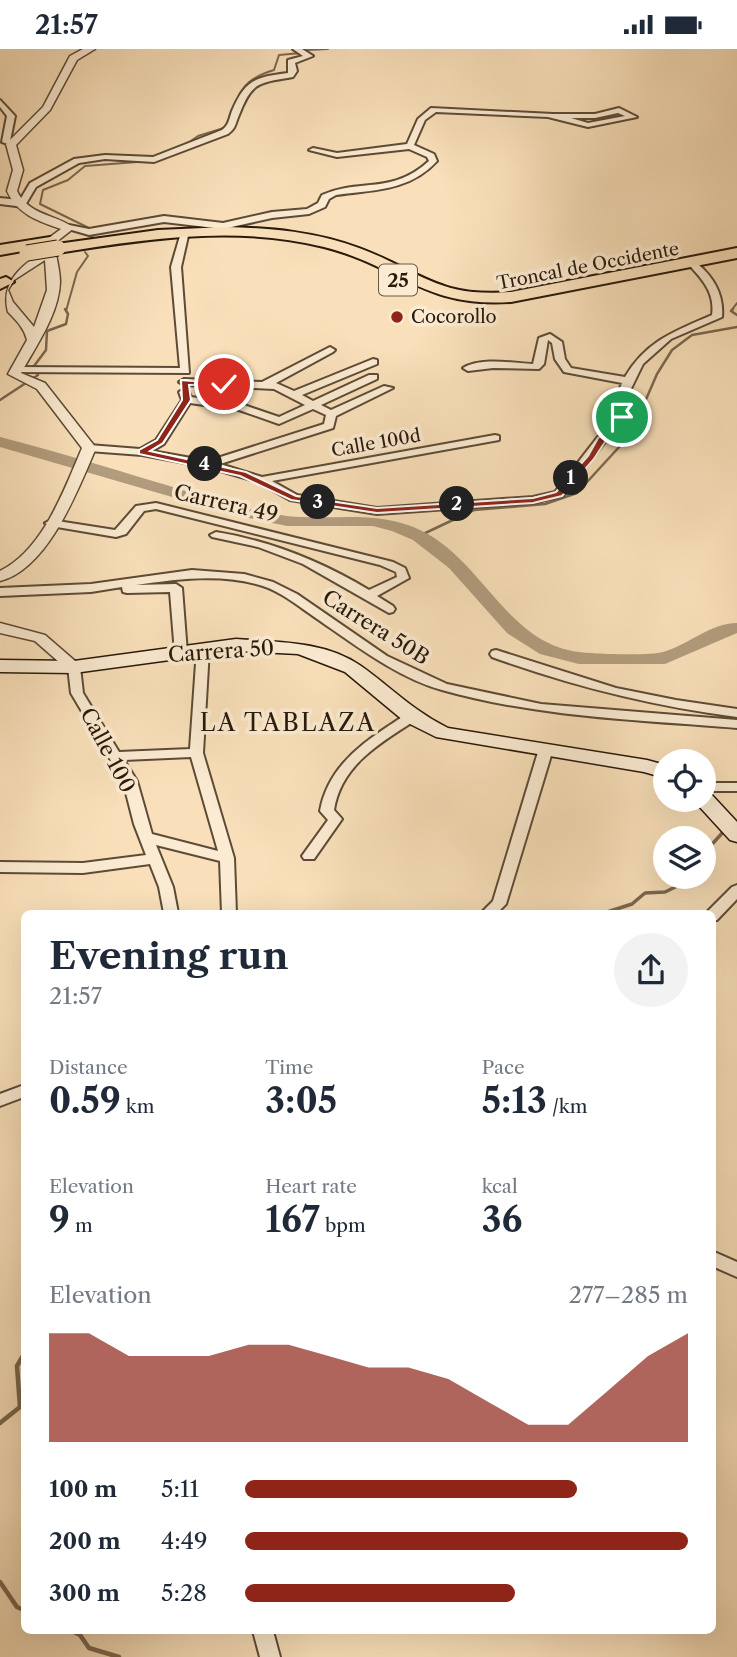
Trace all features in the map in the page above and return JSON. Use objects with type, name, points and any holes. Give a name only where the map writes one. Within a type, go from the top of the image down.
[{"type":"highway","name":"Troncal de Occidente","points":[[0,262],[26,261],[54,249],[184,231],[278,234],[345,248],[387,264],[428,290],[479,300],[511,297],[737,253]]},
{"type":"highway","name":"Troncal de Occidente","points":[[54,249],[184,236],[263,237],[328,248],[368,262],[420,293],[441,300],[473,305],[514,302],[737,259]]},
{"type":"highway","points":[[0,250],[54,249]]},
{"type":"highway","name":"Troncal de Occidente","points":[[0,256],[26,261]]},
{"type":"main road","name":"Carrera 50","points":[[0,666],[74,667],[203,649],[280,646],[317,653],[352,668],[411,717],[425,725],[460,737],[546,749],[653,770]]},
{"type":"main road","points":[[716,812],[737,835]]},
{"type":"street","points":[[11,143],[47,108],[73,58],[90,49]]},
{"type":"street","points":[[19,204],[33,185],[77,161],[105,157],[154,160],[225,132],[232,127],[240,99],[249,84],[265,76],[290,75],[293,71],[291,62],[309,56],[297,49]]},
{"type":"street","points":[[0,102],[11,116],[5,136],[6,142],[11,143]]},
{"type":"street","points":[[410,146],[422,118],[434,110],[595,116],[619,110],[633,117],[588,125],[569,123],[554,116]]},
{"type":"street","points":[[11,143],[18,170],[12,191],[19,204]]},
{"type":"street","points":[[0,201],[19,204],[41,218],[89,232],[164,219],[223,226],[272,215],[313,210],[322,205],[328,194],[391,187],[423,171],[433,159],[410,146],[337,155],[313,150]]},
{"type":"street","points":[[24,375],[33,341],[49,300],[54,249],[69,228]]},
{"type":"street","points":[[142,452],[160,442],[187,400],[176,267],[184,236]]},
{"type":"street","points":[[4,292],[26,261],[53,279]]},
{"type":"street","points":[[87,453],[142,452],[209,464],[262,481],[294,498],[377,510],[533,500],[559,494],[591,457],[601,440],[615,431],[621,423],[620,401],[639,362],[668,337],[717,317],[718,306],[712,287],[695,266]]},
{"type":"street","points":[[4,292],[31,307],[49,300]]},
{"type":"street","points":[[4,292],[29,328],[33,341]]},
{"type":"street","points":[[468,368],[493,365],[536,367],[544,338],[548,337],[557,342],[560,359],[568,370],[628,381]]},
{"type":"street","points":[[265,385],[330,350]]},
{"type":"street","points":[[296,394],[373,362]]},
{"type":"street","points":[[24,375],[41,370],[185,376],[265,385],[296,394],[331,414]]},
{"type":"street","points":[[24,375],[41,386],[87,453]]},
{"type":"street","points":[[187,400],[242,407],[279,421],[373,377]]},
{"type":"street","points":[[331,414],[362,397],[388,388]]},
{"type":"street","points":[[209,464],[329,426],[331,414]]},
{"type":"street","name":"Calle 100d","points":[[262,481],[495,438]]},
{"type":"street","points":[[0,577],[19,569],[51,523],[87,453]]},
{"type":"street","name":"Carrera 49","points":[[51,523],[116,534],[122,532],[140,508],[156,506],[281,535],[369,561],[393,565],[401,570],[403,577],[369,595]]},
{"type":"street","name":"Carrera 49","points":[[216,535],[272,547],[369,595],[389,609]]},
{"type":"street","points":[[272,547],[281,535]]},
{"type":"street","name":"Carrera 50B","points":[[0,592],[91,588],[192,574],[244,578],[269,585],[293,597],[383,659],[443,687],[541,708],[737,724]]},
{"type":"street","points":[[91,588],[176,588],[181,653]]},
{"type":"street","points":[[0,628],[40,638],[74,667]]},
{"type":"street","points":[[203,649],[197,753],[227,858],[229,910]]},
{"type":"street","points":[[496,654],[544,672],[660,703],[737,713]]},
{"type":"street","name":"Calle 100","points":[[74,667],[77,693],[130,781],[141,824],[166,887],[170,910]]},
{"type":"street","points":[[309,856],[335,819],[327,811],[329,796],[355,755],[411,717]]},
{"type":"street","points":[[492,910],[499,904],[503,893],[546,749]]},
{"type":"street","points":[[115,756],[197,753]]},
{"type":"street","points":[[716,787],[737,787]]},
{"type":"street","points":[[148,838],[227,858]]},
{"type":"street","points":[[0,867],[83,869],[156,858]]},
{"type":"street","points":[[716,912],[737,890]]},
{"type":"street","points":[[0,1100],[21,1092]]},
{"type":"street","points":[[716,1260],[737,1270]]},
{"type":"street","points":[[264,1634],[270,1657]]},
{"type":"waterway","points":[[307,50],[328,49]]},
{"type":"waterway","points":[[235,106],[240,92],[249,82],[274,70],[279,55],[301,53]]},
{"type":"waterway","points":[[185,145],[198,136],[227,127],[233,113]]},
{"type":"waterway","points":[[93,230],[40,204],[43,190],[68,180],[85,166],[150,161]]},
{"type":"waterway","points":[[88,240],[94,235]]},
{"type":"waterway","points":[[66,311],[77,272],[88,256],[85,252]]},
{"type":"waterway","points":[[731,311],[737,303]]},
{"type":"waterway","points":[[0,400],[38,375],[34,366],[46,350],[47,331],[66,324],[66,311]]},
{"type":"waterway","points":[[731,311],[737,315]]},
{"type":"waterway","points":[[419,536],[474,510],[545,504],[577,493],[631,434],[657,374],[672,350],[692,335],[737,327]]},
{"type":"waterway","points":[[0,442],[234,510],[287,521],[373,521],[398,527],[419,536],[455,564],[513,629],[547,650],[579,658],[665,658],[731,628],[737,628]]},
{"type":"waterway","points":[[716,840],[725,830]]},
{"type":"waterway","points":[[613,910],[632,904],[645,893],[671,889]]},
{"type":"waterway","points":[[0,1423],[20,1407],[17,1366],[21,1359]]},
{"type":"waterway","points":[[0,1582],[21,1609]]},
{"type":"waterway","points":[[78,1634],[89,1648],[119,1657]]},
{"type":"place","name":"Cocorollo","points":[[397,317]]},
{"type":"district","name":"LA TABLAZA","points":[[288,722]]},
{"type":"route","points":[[224,384],[184,382],[187,400],[160,442],[142,452],[209,464],[262,481],[294,498],[356,509],[533,500],[559,494],[591,457],[601,440],[615,431],[622,417]]}]
